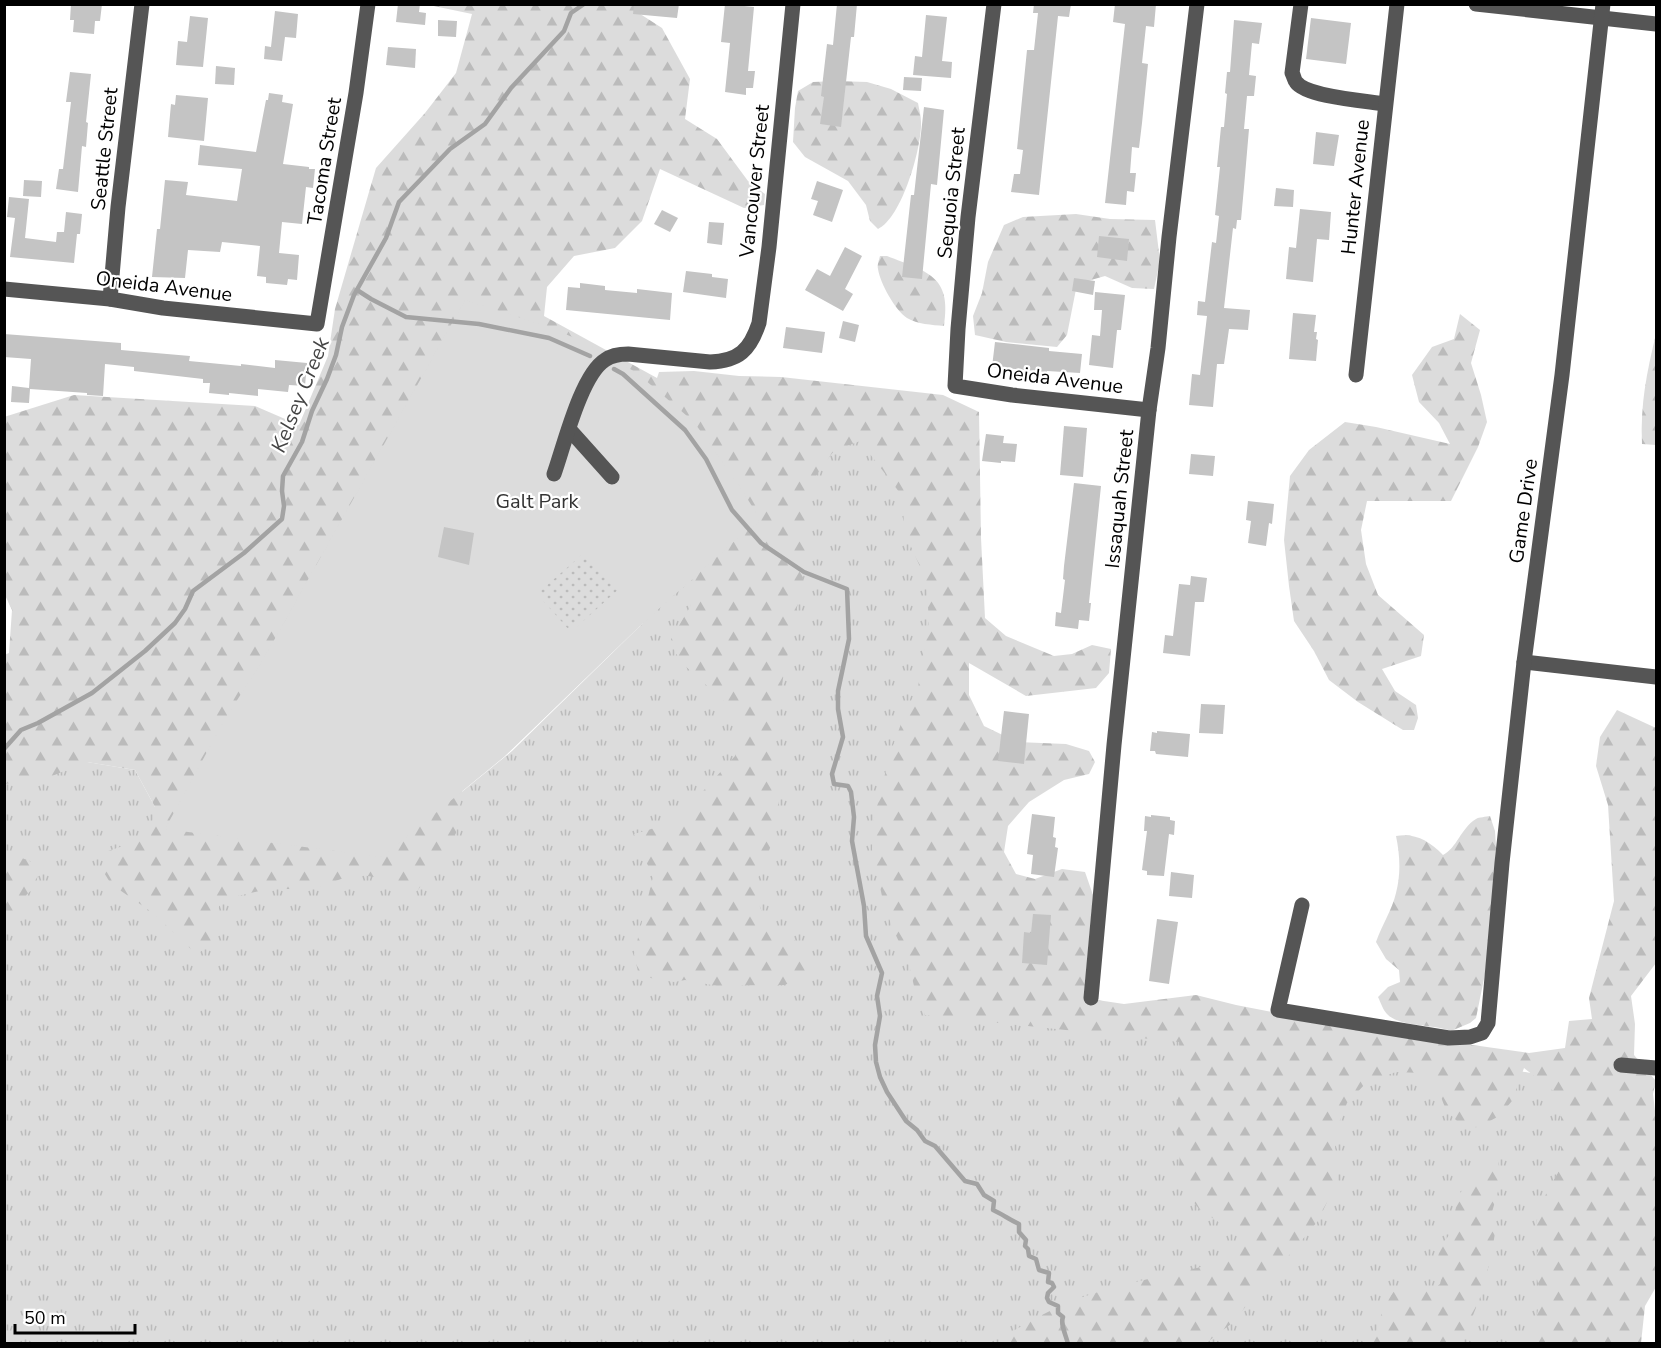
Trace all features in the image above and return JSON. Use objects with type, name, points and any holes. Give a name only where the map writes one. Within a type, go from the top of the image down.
[{"type":"street","name":"Seattle Street","points":[[110,299],[118,207],[142,4]]},
{"type":"street","name":"Tacoma Street","points":[[317,324],[356,93],[368,4]]},
{"type":"street","name":"Vancouver Street","points":[[569,429],[582,393],[594,370],[605,360],[617,354],[641,354],[710,362],[722,361],[739,356],[755,335],[759,323],[769,247],[793,4]]},
{"type":"street","name":"Sequoia Street","points":[[955,386],[968,217],[994,4]]},
{"type":"street","name":"Issaquah Street","points":[[1091,998],[1114,746],[1149,410],[1197,4]]},
{"type":"street","points":[[1301,4],[1292,73],[1297,84],[1308,91],[1333,97],[1385,104]]},
{"type":"street","name":"Hunter Avenue","points":[[1356,375],[1397,4]]},
{"type":"street","points":[[1476,4],[1602,11],[1656,24]]},
{"type":"street","name":"Game Drive","points":[[1302,905],[1278,1010],[1449,1038],[1470,1037],[1482,1033],[1488,1023],[1502,863],[1524,662],[1562,375],[1602,11]]},
{"type":"street","name":"Oneida Avenue","points":[[4,289],[110,299],[163,308],[317,324]]},
{"type":"street","name":"Oneida Avenue","points":[[955,386],[1012,396],[1149,410]]},
{"type":"street","points":[[554,474],[569,429],[612,477]]},
{"type":"street","points":[[1524,662],[1656,677]]},
{"type":"street","points":[[1621,1065],[1656,1068]]},
{"type":"green space","points":[[429,5],[636,5],[634,10],[662,28],[690,79],[685,119],[717,139],[748,181],[765,194],[764,205],[744,208],[660,169],[642,221],[615,248],[574,256],[547,287],[544,316],[657,378],[659,372],[694,371],[739,376],[781,377],[943,395],[979,412],[985,618],[1006,636],[1054,656],[1072,654],[1092,645],[1111,649],[1109,673],[1096,688],[1026,696],[969,663],[969,695],[984,726],[1017,742],[1066,744],[1089,751],[1095,762],[1089,774],[1064,780],[1029,802],[1008,826],[1004,852],[1016,874],[1035,879],[1062,869],[1085,872],[1093,895],[1084,998],[1124,1004],[1196,995],[1359,1029],[1529,1053],[1565,1048],[1569,1021],[1592,1019],[1589,998],[1614,901],[1608,805],[1596,766],[1600,737],[1617,710],[1656,728],[1656,963],[1631,996],[1635,1024],[1634,1055],[1656,1081],[1653,1094],[1656,1119],[1656,1287],[1645,1306],[1641,1343],[1531,1343],[1541,1295],[1533,1263],[1540,1246],[1536,1225],[1540,1205],[1561,1167],[1561,1116],[1557,1094],[1524,1068],[1512,1101],[1499,1116],[1479,1127],[1464,1128],[1446,1110],[1436,1084],[1421,1073],[1396,1072],[1367,1082],[1347,1103],[1334,1135],[1338,1179],[1318,1221],[1231,1324],[1206,1343],[998,1343],[1003,1336],[1069,1302],[1131,1283],[1236,1258],[1244,1235],[1235,1233],[1199,1209],[1178,1182],[1180,1153],[1174,1116],[1181,1082],[1179,1042],[925,1015],[908,961],[883,901],[872,849],[874,818],[890,754],[905,713],[918,687],[929,621],[926,580],[904,531],[903,497],[860,441],[834,451],[809,488],[806,513],[806,562],[774,724],[774,758],[779,815],[776,833],[754,888],[765,922],[797,942],[811,976],[784,985],[717,986],[685,980],[674,982],[639,976],[634,954],[653,877],[634,834],[675,822],[735,756],[741,733],[736,712],[683,664],[675,652],[671,639],[690,607],[694,578],[471,731],[456,833],[437,866],[417,891],[387,879],[355,874],[313,889],[268,889],[220,900],[214,939],[197,955],[153,913],[111,884],[103,871],[108,851],[150,837],[155,807],[135,770],[87,762],[47,778],[5,784],[4,655],[9,653],[12,610],[4,593],[4,417],[74,395],[255,406],[299,425],[328,356],[335,309],[376,168],[425,113],[456,73],[472,14]]},
{"type":"green space","points":[[813,82],[867,82],[891,89],[918,103],[921,120],[920,133],[909,181],[895,211],[878,229],[870,221],[866,205],[848,181],[805,157],[793,142],[798,91]]},
{"type":"green space","points":[[1076,214],[1110,219],[1155,220],[1160,261],[1154,289],[1132,288],[1105,276],[1077,284],[1067,335],[1057,347],[1006,342],[975,335],[973,316],[982,293],[988,262],[1004,225],[1023,217]]},
{"type":"green space","points":[[880,256],[887,256],[914,267],[934,278],[944,296],[944,326],[915,322],[902,314],[893,303],[879,275]]},
{"type":"green space","name":"Galt Park","points":[[465,300],[546,326],[582,341],[637,373],[694,422],[760,519],[642,624],[504,757],[382,857],[165,829],[225,719],[264,658]]},
{"type":"green space","points":[[1460,314],[1480,330],[1471,363],[1487,422],[1478,447],[1451,501],[1367,501],[1361,530],[1366,564],[1378,595],[1424,635],[1421,656],[1382,669],[1395,691],[1416,705],[1418,718],[1414,730],[1403,730],[1358,702],[1329,680],[1314,651],[1294,621],[1284,540],[1290,476],[1309,450],[1345,422],[1450,444],[1439,423],[1419,402],[1412,375],[1432,347],[1454,339]]},
{"type":"green space","points":[[1656,334],[1656,445],[1642,444],[1642,416]]},
{"type":"green space","points":[[947,405],[921,996],[1329,1036],[1607,1087],[1598,1343],[5,1343],[4,748],[135,770],[155,807],[382,857],[512,751],[642,624],[743,444]]},
{"type":"green space","points":[[585,552],[620,588],[571,632],[537,594]]},
{"type":"green space","points":[[1490,816],[1495,831],[1496,847],[1493,907],[1485,974],[1476,1018],[1451,1031],[1392,1018],[1378,997],[1388,987],[1400,982],[1399,970],[1386,959],[1376,942],[1398,886],[1399,864],[1396,836],[1422,839],[1443,855],[1452,848],[1466,827],[1477,818]]},
{"type":"green space","points":[[5,851],[39,865],[36,886],[25,896],[19,915],[5,924]]},
{"type":"green space","points":[[1498,1160],[1501,1181],[1492,1212],[1495,1233],[1491,1257],[1481,1295],[1462,1343],[1371,1343],[1374,1341],[1384,1308],[1395,1290],[1423,1288],[1432,1290],[1440,1284],[1443,1272],[1438,1259],[1439,1249],[1452,1231],[1457,1200],[1478,1167]]},
{"type":"building","points":[[71,4],[102,4],[100,21],[95,21],[94,34],[73,32],[74,20],[70,20]]},
{"type":"building","points":[[398,4],[420,4],[419,12],[426,13],[425,25],[396,22]]},
{"type":"building","points":[[634,4],[679,4],[677,18],[633,14]]},
{"type":"building","points":[[725,4],[754,7],[748,71],[755,71],[753,88],[746,88],[746,95],[725,92],[730,43],[721,42]]},
{"type":"building","points":[[837,4],[857,4],[841,127],[820,124],[827,44],[833,45]]},
{"type":"building","points":[[1034,4],[1071,4],[1069,17],[1058,16],[1039,195],[1011,192],[1014,174],[1020,174],[1023,150],[1017,149],[1027,50],[1034,50],[1038,13],[1033,13]]},
{"type":"building","points":[[1115,4],[1156,4],[1154,27],[1146,26],[1142,63],[1148,64],[1142,123],[1139,148],[1132,147],[1130,173],[1136,173],[1134,192],[1127,191],[1126,205],[1105,203],[1125,24],[1113,22]]},
{"type":"building","points":[[275,11],[298,14],[296,38],[285,37],[282,61],[264,59],[265,46],[271,47]]},
{"type":"building","points":[[926,15],[947,17],[942,61],[952,62],[951,78],[913,75],[915,56],[922,57]]},
{"type":"building","points":[[190,16],[208,18],[203,67],[176,65],[178,41],[187,42]]},
{"type":"building","points":[[1311,18],[1351,23],[1346,64],[1306,59]]},
{"type":"building","points":[[438,20],[457,21],[456,37],[438,36]]},
{"type":"building","points":[[1234,20],[1262,23],[1259,44],[1252,43],[1249,75],[1256,76],[1254,96],[1247,96],[1244,129],[1249,129],[1241,220],[1237,220],[1236,229],[1233,228],[1224,308],[1250,310],[1248,330],[1229,329],[1224,364],[1217,364],[1213,407],[1189,405],[1192,374],[1200,375],[1207,316],[1197,315],[1198,301],[1205,302],[1212,242],[1216,243],[1219,216],[1215,215],[1220,167],[1217,167],[1221,127],[1224,127],[1227,94],[1225,93],[1227,72],[1230,72]]},
{"type":"building","points":[[388,47],[416,49],[415,68],[386,65]]},
{"type":"building","points":[[216,66],[235,68],[234,85],[215,84]]},
{"type":"building","points":[[70,72],[91,74],[86,147],[82,146],[78,192],[56,189],[59,169],[63,169],[71,102],[66,102]]},
{"type":"building","points":[[904,77],[922,78],[921,91],[903,90]]},
{"type":"building","points":[[269,93],[283,95],[282,102],[293,104],[283,164],[315,169],[313,188],[306,187],[302,224],[282,222],[279,253],[299,255],[297,280],[288,279],[287,285],[266,283],[266,277],[257,276],[260,246],[222,242],[220,252],[188,250],[185,278],[152,277],[165,180],[188,182],[186,195],[237,201],[242,169],[198,165],[200,145],[256,152]]},
{"type":"building","points":[[176,95],[208,98],[204,141],[168,137],[171,104],[175,105]]},
{"type":"building","points":[[924,107],[944,110],[937,185],[931,184],[922,279],[902,277]]},
{"type":"building","points":[[1316,132],[1339,135],[1334,166],[1313,164]]},
{"type":"building","points":[[24,180],[42,181],[41,197],[23,196]]},
{"type":"building","points":[[817,181],[843,190],[832,222],[813,215],[818,201],[811,199]]},
{"type":"building","points":[[1276,188],[1294,190],[1293,207],[1274,206]]},
{"type":"building","points":[[9,197],[29,199],[25,238],[56,242],[57,232],[64,232],[66,212],[82,214],[74,263],[10,257],[15,218],[7,217]]},
{"type":"building","points":[[1300,209],[1331,212],[1329,240],[1317,239],[1313,282],[1286,279],[1289,247],[1296,248]]},
{"type":"building","points":[[662,210],[678,218],[670,232],[654,224]]},
{"type":"building","points":[[709,222],[724,223],[722,245],[707,243]]},
{"type":"building","points":[[1099,236],[1129,239],[1127,261],[1097,257]]},
{"type":"building","points":[[845,247],[862,256],[845,289],[853,294],[843,311],[805,290],[817,269],[830,276]]},
{"type":"building","points":[[686,271],[712,274],[712,277],[728,279],[726,298],[683,292]]},
{"type":"building","points":[[1074,278],[1095,281],[1093,295],[1072,291]]},
{"type":"building","points":[[580,283],[605,286],[605,290],[637,293],[637,289],[672,293],[670,320],[566,310],[568,287],[580,288]]},
{"type":"building","points":[[1095,292],[1125,295],[1121,330],[1117,330],[1113,368],[1089,365],[1092,335],[1100,336],[1102,310],[1094,310]]},
{"type":"building","points":[[1293,313],[1316,315],[1314,332],[1317,332],[1316,339],[1318,340],[1316,361],[1289,359]]},
{"type":"building","points":[[843,321],[859,325],[855,342],[839,338]]},
{"type":"building","points":[[786,327],[825,332],[822,353],[783,348]]},
{"type":"building","points":[[4,334],[121,343],[121,350],[190,356],[189,361],[241,366],[241,364],[275,368],[275,360],[307,363],[305,386],[289,385],[288,392],[258,389],[258,396],[209,393],[210,383],[203,383],[203,379],[134,371],[134,367],[105,364],[103,396],[30,389],[29,403],[11,402],[12,386],[29,388],[31,359],[4,357]]},
{"type":"building","points":[[995,342],[1082,354],[1080,373],[992,367]]},
{"type":"building","points":[[1064,426],[1087,428],[1083,477],[1060,475]]},
{"type":"building","points":[[986,434],[1004,436],[1003,443],[1017,444],[1015,462],[982,461]]},
{"type":"building","points":[[1191,454],[1215,456],[1213,476],[1189,474]]},
{"type":"building","points":[[1074,483],[1101,486],[1089,621],[1079,620],[1078,629],[1055,626],[1056,612],[1061,613]]},
{"type":"building","points":[[1248,501],[1274,504],[1266,546],[1248,543],[1251,521],[1246,520]]},
{"type":"building","points":[[444,527],[474,533],[469,565],[438,557]]},
{"type":"building","points":[[1191,576],[1207,578],[1204,602],[1195,602],[1190,656],[1163,653],[1165,635],[1173,636],[1179,584],[1190,585]]},
{"type":"building","points":[[1201,704],[1225,705],[1223,734],[1199,733]]},
{"type":"building","points":[[1004,711],[1029,714],[1024,764],[998,761]]},
{"type":"building","points":[[1157,731],[1190,734],[1188,757],[1156,754],[1155,751],[1150,751],[1152,732],[1157,733]]},
{"type":"building","points":[[1032,814],[1055,817],[1053,837],[1056,838],[1055,847],[1058,848],[1054,877],[1031,874],[1033,855],[1027,854]]},
{"type":"building","points":[[1151,815],[1170,817],[1170,820],[1175,821],[1174,835],[1169,834],[1164,876],[1147,875],[1147,871],[1142,870],[1147,831],[1144,831],[1145,816],[1151,817]]},
{"type":"building","points":[[1171,872],[1194,875],[1192,898],[1169,896]]},
{"type":"building","points":[[1033,914],[1051,915],[1047,965],[1022,963],[1024,932],[1031,933]]},
{"type":"building","points":[[1157,919],[1178,922],[1169,984],[1149,981]]},
{"type":"waterway","name":"Kelsey Creek","points":[[4,749],[21,730],[92,693],[145,651],[175,623],[185,609],[193,591],[244,553],[282,519],[283,476],[302,442],[312,411],[327,379],[354,295],[386,238],[399,202],[450,149],[485,124],[511,88],[564,31],[571,13],[584,4]]},
{"type":"waterway","points":[[357,290],[406,317],[479,324],[549,338],[590,356]]},
{"type":"waterway","points":[[614,369],[623,374],[685,430],[706,459],[732,510],[761,543],[804,572],[847,589],[849,639],[838,691],[838,709],[843,737],[832,774],[834,784],[848,786],[851,792],[854,817],[852,841],[864,906],[866,936],[882,973],[877,996],[880,1016],[875,1045],[880,1077],[906,1121],[925,1141],[935,1146],[965,1181],[977,1184],[984,1195],[994,1201],[993,1210],[1019,1224],[1019,1232],[1026,1240],[1025,1246],[1029,1256],[1036,1259],[1039,1270],[1049,1273],[1048,1282],[1054,1287],[1048,1293],[1047,1298],[1049,1302],[1058,1306],[1058,1313],[1063,1317],[1068,1344]]}]
